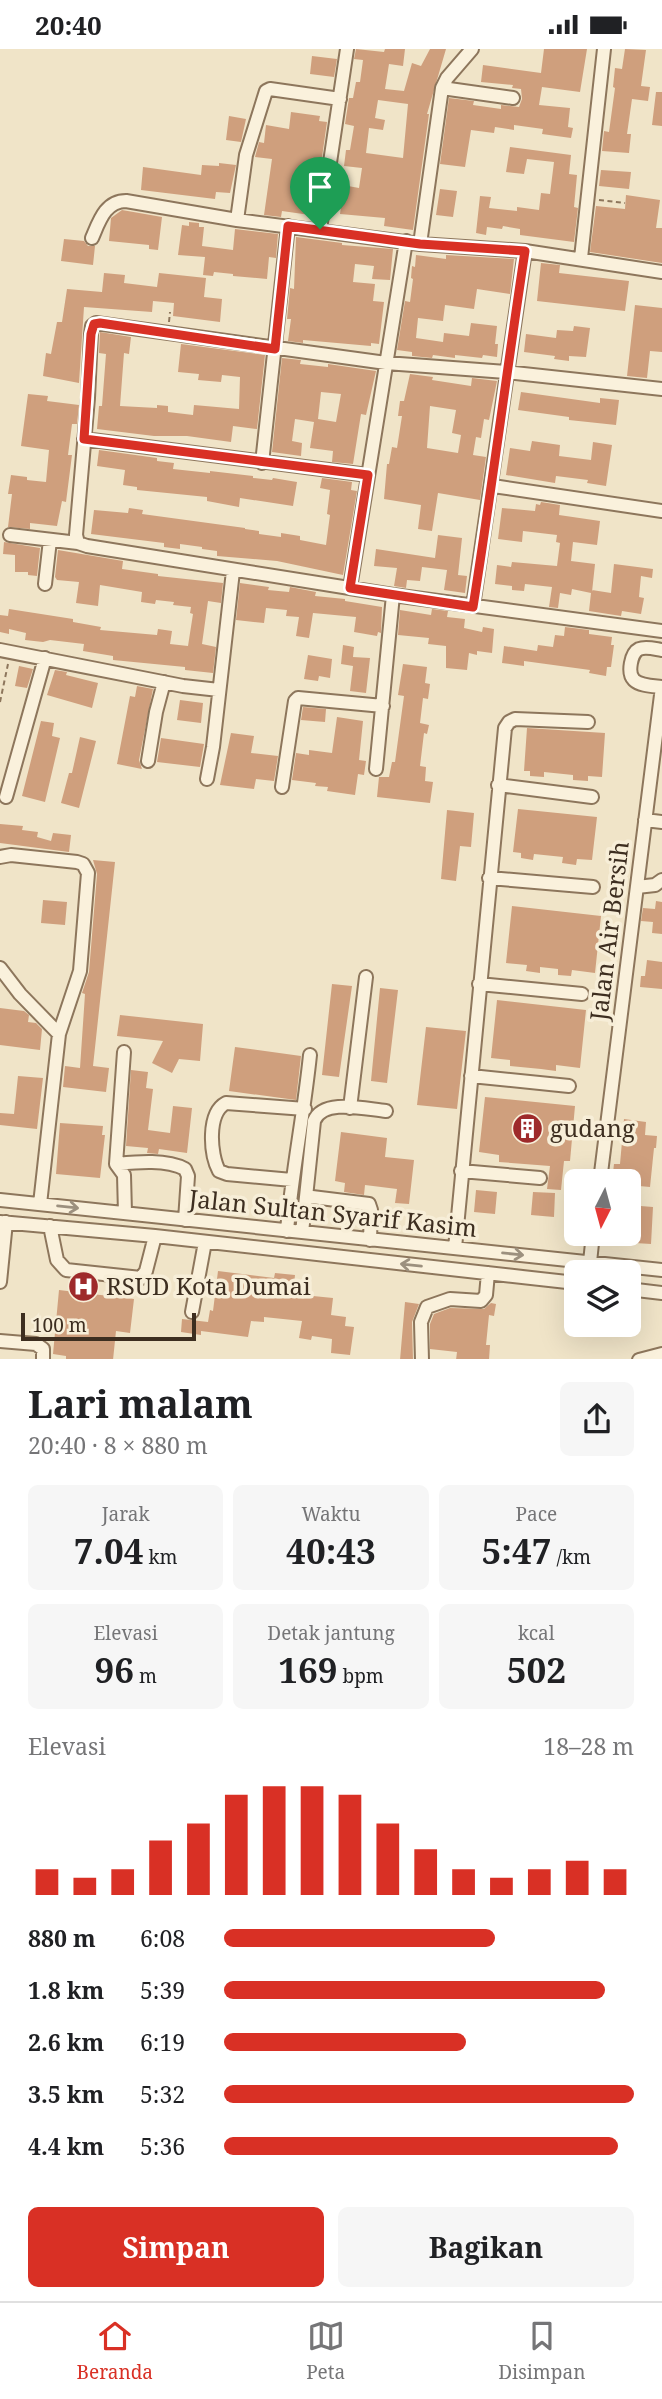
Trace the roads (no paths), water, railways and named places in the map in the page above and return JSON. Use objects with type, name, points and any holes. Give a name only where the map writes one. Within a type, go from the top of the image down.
[{"type":"street","points":[[320,229],[347,49]]},
{"type":"street","points":[[420,244],[442,89],[447,78],[472,49]]},
{"type":"street","points":[[580,258],[604,49]]},
{"type":"street","points":[[237,220],[246,155],[266,91],[270,89],[340,99]]},
{"type":"street","points":[[442,89],[513,98]]},
{"type":"street","points":[[92,238],[103,214],[113,203],[120,201],[237,220],[420,244],[525,251],[662,272]]},
{"type":"street","points":[[262,463],[288,226]]},
{"type":"street","points":[[350,588],[405,241]]},
{"type":"street","points":[[473,607],[493,486],[506,372],[525,251]]},
{"type":"street","points":[[78,543],[76,535],[91,334],[94,324],[386,363],[506,372],[662,389]]},
{"type":"street","points":[[84,439],[368,475]]},
{"type":"street","points":[[493,486],[662,511]]},
{"type":"street","points":[[10,535],[78,543],[393,596],[662,631]]},
{"type":"street","points":[[45,583],[50,540]]},
{"type":"street","points":[[207,779],[233,571]]},
{"type":"street","points":[[376,769],[393,596]]},
{"type":"street","points":[[662,650],[643,647],[637,650],[633,656],[630,674],[640,683],[662,687]]},
{"type":"street","points":[[5,652],[219,690]]},
{"type":"street","points":[[6,797],[45,658]]},
{"type":"street","points":[[148,761],[164,682]]},
{"type":"street","name":"Jalan Air Bersih","points":[[602,1169],[662,687]]},
{"type":"street","points":[[282,787],[295,701],[298,698],[383,706]]},
{"type":"street","points":[[444,1269],[450,1248],[461,1171],[503,740],[509,722],[515,719],[589,722]]},
{"type":"street","points":[[498,785],[592,797]]},
{"type":"street","points":[[645,820],[662,821]]},
{"type":"street","points":[[0,857],[11,855],[78,862],[87,868],[80,971],[59,1034],[40,1204]]},
{"type":"street","points":[[489,878],[593,887]]},
{"type":"street","points":[[637,887],[655,885],[662,880]]},
{"type":"street","points":[[0,968],[59,1034]]},
{"type":"street","points":[[350,1108],[366,977]]},
{"type":"street","points":[[479,984],[582,994]]},
{"type":"street","points":[[124,1052],[116,1164],[124,1175],[125,1213]]},
{"type":"street","points":[[287,1231],[310,1055]]},
{"type":"street","points":[[471,1076],[569,1086]]},
{"type":"street","points":[[292,1180],[219,1171],[213,1150],[215,1117],[220,1106],[226,1103],[304,1109]]},
{"type":"street","points":[[302,1232],[316,1116],[323,1109],[330,1107],[386,1111]]},
{"type":"street","points":[[116,1164],[136,1162],[177,1165],[186,1169],[186,1220]]},
{"type":"street","points":[[461,1171],[540,1178]]},
{"type":"street","points":[[306,1197],[369,1204],[372,1210],[370,1240]]},
{"type":"street","name":"Jalan Sultan Syarif Kasim","points":[[0,1200],[570,1260]]},
{"type":"street","points":[[0,1282],[3,1222]]},
{"type":"street","name":"Jalan Sultan Syarif Kasim","points":[[3,1222],[155,1236],[564,1282]]},
{"type":"street","points":[[50,1226],[57,1260],[66,1270],[127,1277],[141,1278],[144,1275],[155,1236]]},
{"type":"street","points":[[192,1312],[205,1243]]},
{"type":"street","name":"Jalan Sultan Syarif Kasim","points":[[641,1268],[662,1270]]},
{"type":"street","points":[[422,1359],[421,1322],[427,1307],[450,1299],[481,1301],[486,1295],[488,1273]]},
{"type":"street","points":[[641,1291],[662,1293]]},
{"type":"street","points":[[0,1341],[36,1344],[43,1349],[43,1359]]},
{"type":"street","points":[[643,1359],[662,1354]]},
{"type":"place","name":"gudang","points":[[527,1129]]},
{"type":"place","name":"RSUD Kota Dumai","points":[[83,1287]]}]
